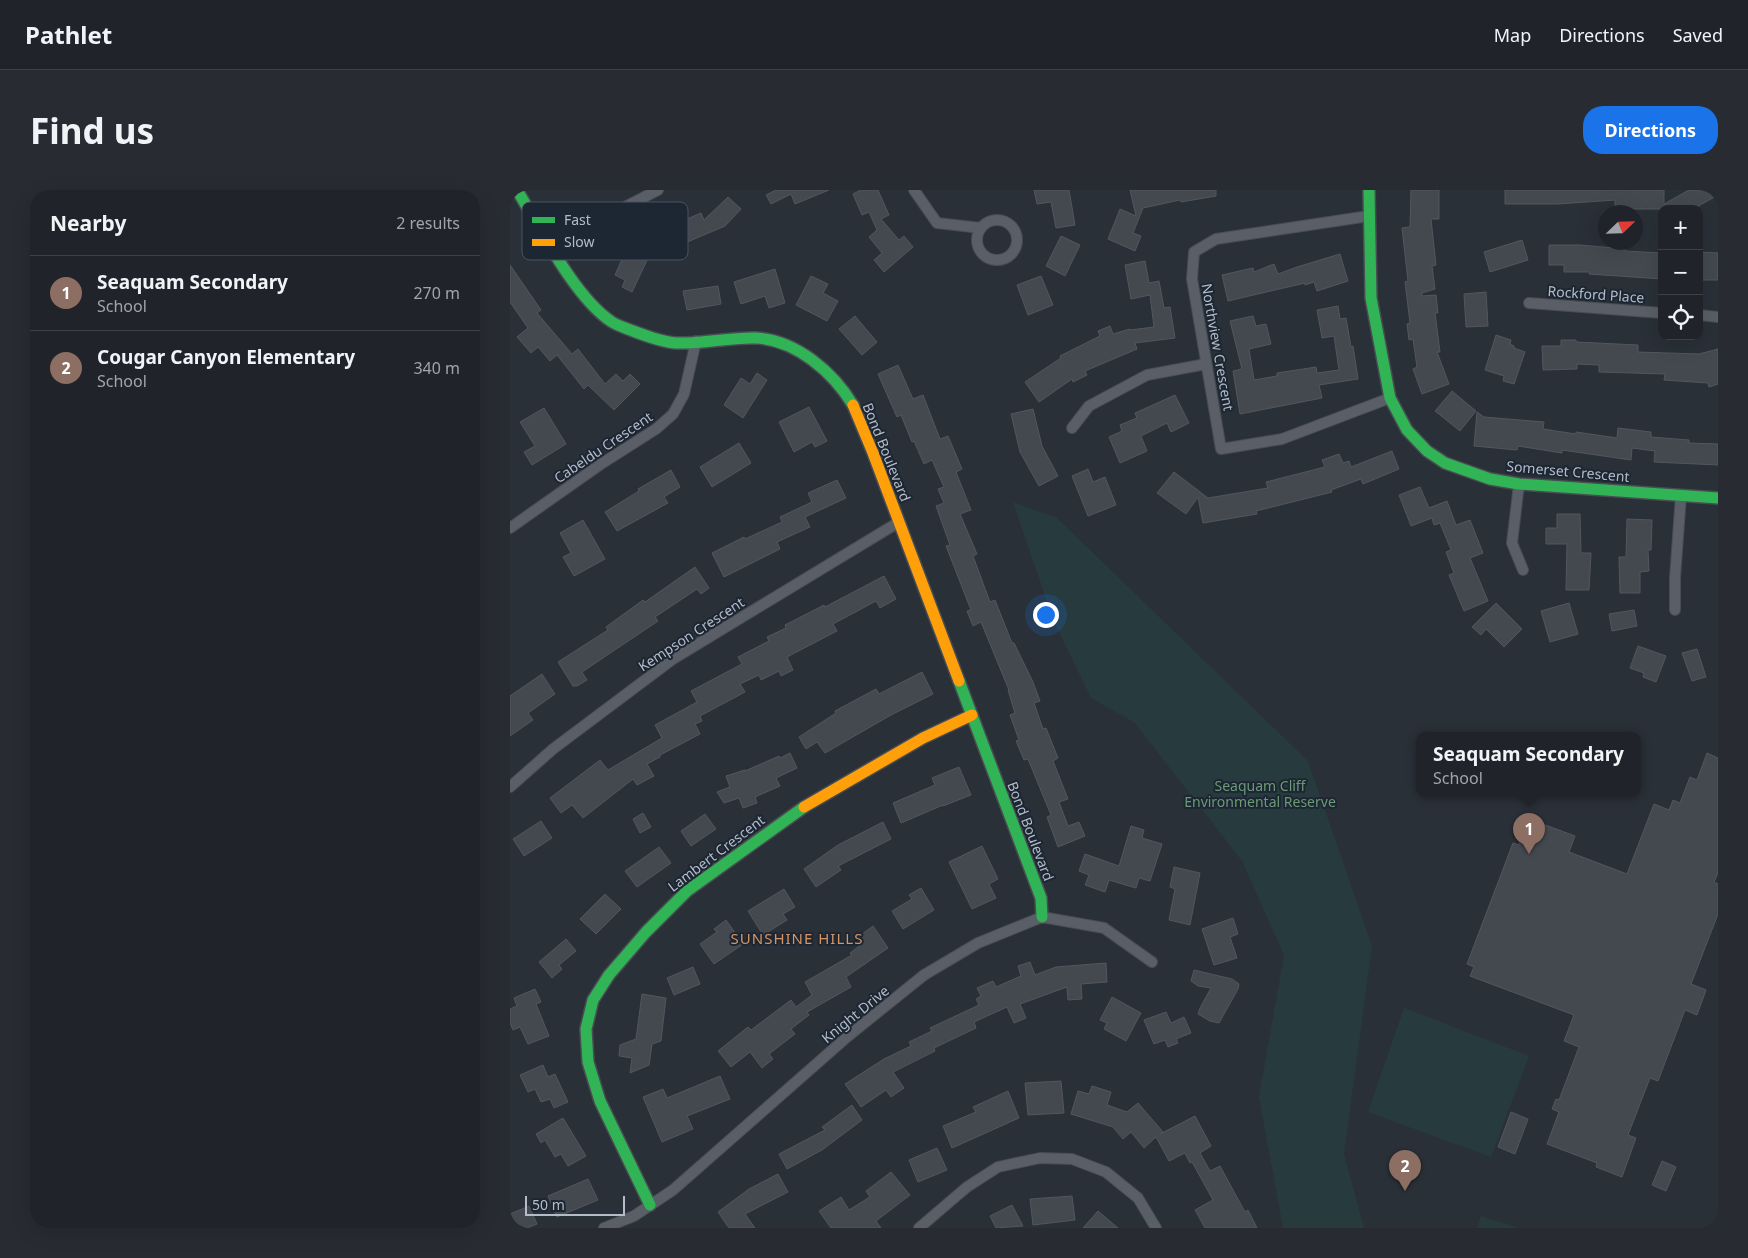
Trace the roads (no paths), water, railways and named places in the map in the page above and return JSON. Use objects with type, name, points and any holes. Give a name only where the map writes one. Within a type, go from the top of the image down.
[{"type":"street","name":"Bond Boulevard","points":[[517,190],[524,202]]},
{"type":"street","points":[[635,202],[658,190]]},
{"type":"street","points":[[914,190],[937,223],[981,228],[991,220],[997,219],[1009,223],[1017,234],[1018,240],[1013,252],[1002,259],[988,258],[979,248],[978,234],[981,228]]},
{"type":"street","name":"Somerset Crescent","points":[[1369,190],[1371,298],[1390,398],[1407,430],[1426,451],[1445,463],[1462,470],[1490,479],[1519,484],[1718,498]]},
{"type":"street","name":"Northview Crescent","points":[[1369,216],[1216,238],[1194,252],[1192,278],[1221,449],[1282,438],[1390,398]]},
{"type":"street","name":"Bond Boulevard","points":[[559,260],[589,302],[612,322],[645,336],[675,342],[757,338],[782,344],[808,357],[827,371],[852,403],[1041,898],[1042,917]]},
{"type":"street","name":"Rockford Place","points":[[1529,303],[1658,313]]},
{"type":"street","points":[[1703,315],[1718,317]]},
{"type":"street","name":"Cabeldu Crescent","points":[[510,528],[601,464],[656,429],[673,414],[684,394],[696,341]]},
{"type":"street","points":[[1072,428],[1089,406],[1147,374],[1206,364]]},
{"type":"street","points":[[1519,484],[1512,543],[1523,570]]},
{"type":"street","points":[[1675,610],[1675,578],[1682,495]]},
{"type":"street","name":"Kempson Crescent","points":[[510,786],[553,748],[673,659],[899,522]]},
{"type":"street","name":"Lambert Crescent","points":[[650,1205],[600,1101],[588,1062],[586,1029],[593,1000],[609,975],[646,932],[687,891],[806,806],[923,738],[972,715]]},
{"type":"street","points":[[1042,917],[1104,928],[1152,962]]},
{"type":"street","name":"Knight Drive","points":[[604,1228],[634,1216],[673,1190],[847,1037],[924,975],[978,943],[1042,917]]},
{"type":"street","points":[[919,1228],[968,1187],[998,1167],[1040,1158],[1072,1159],[1106,1172],[1138,1198],[1156,1228]]},
{"type":"place","name":"Seaquam Secondary","points":[[1529,854]]},
{"type":"place","name":"Cougar Canyon Elementary","points":[[1405,1191]]},
{"type":"district","name":"SUNSHINE HILLS","points":[[797,938]]},
{"type":"park label","name":"Seaquam Cliff Environmental Reserve","points":[[1260,794]]}]
